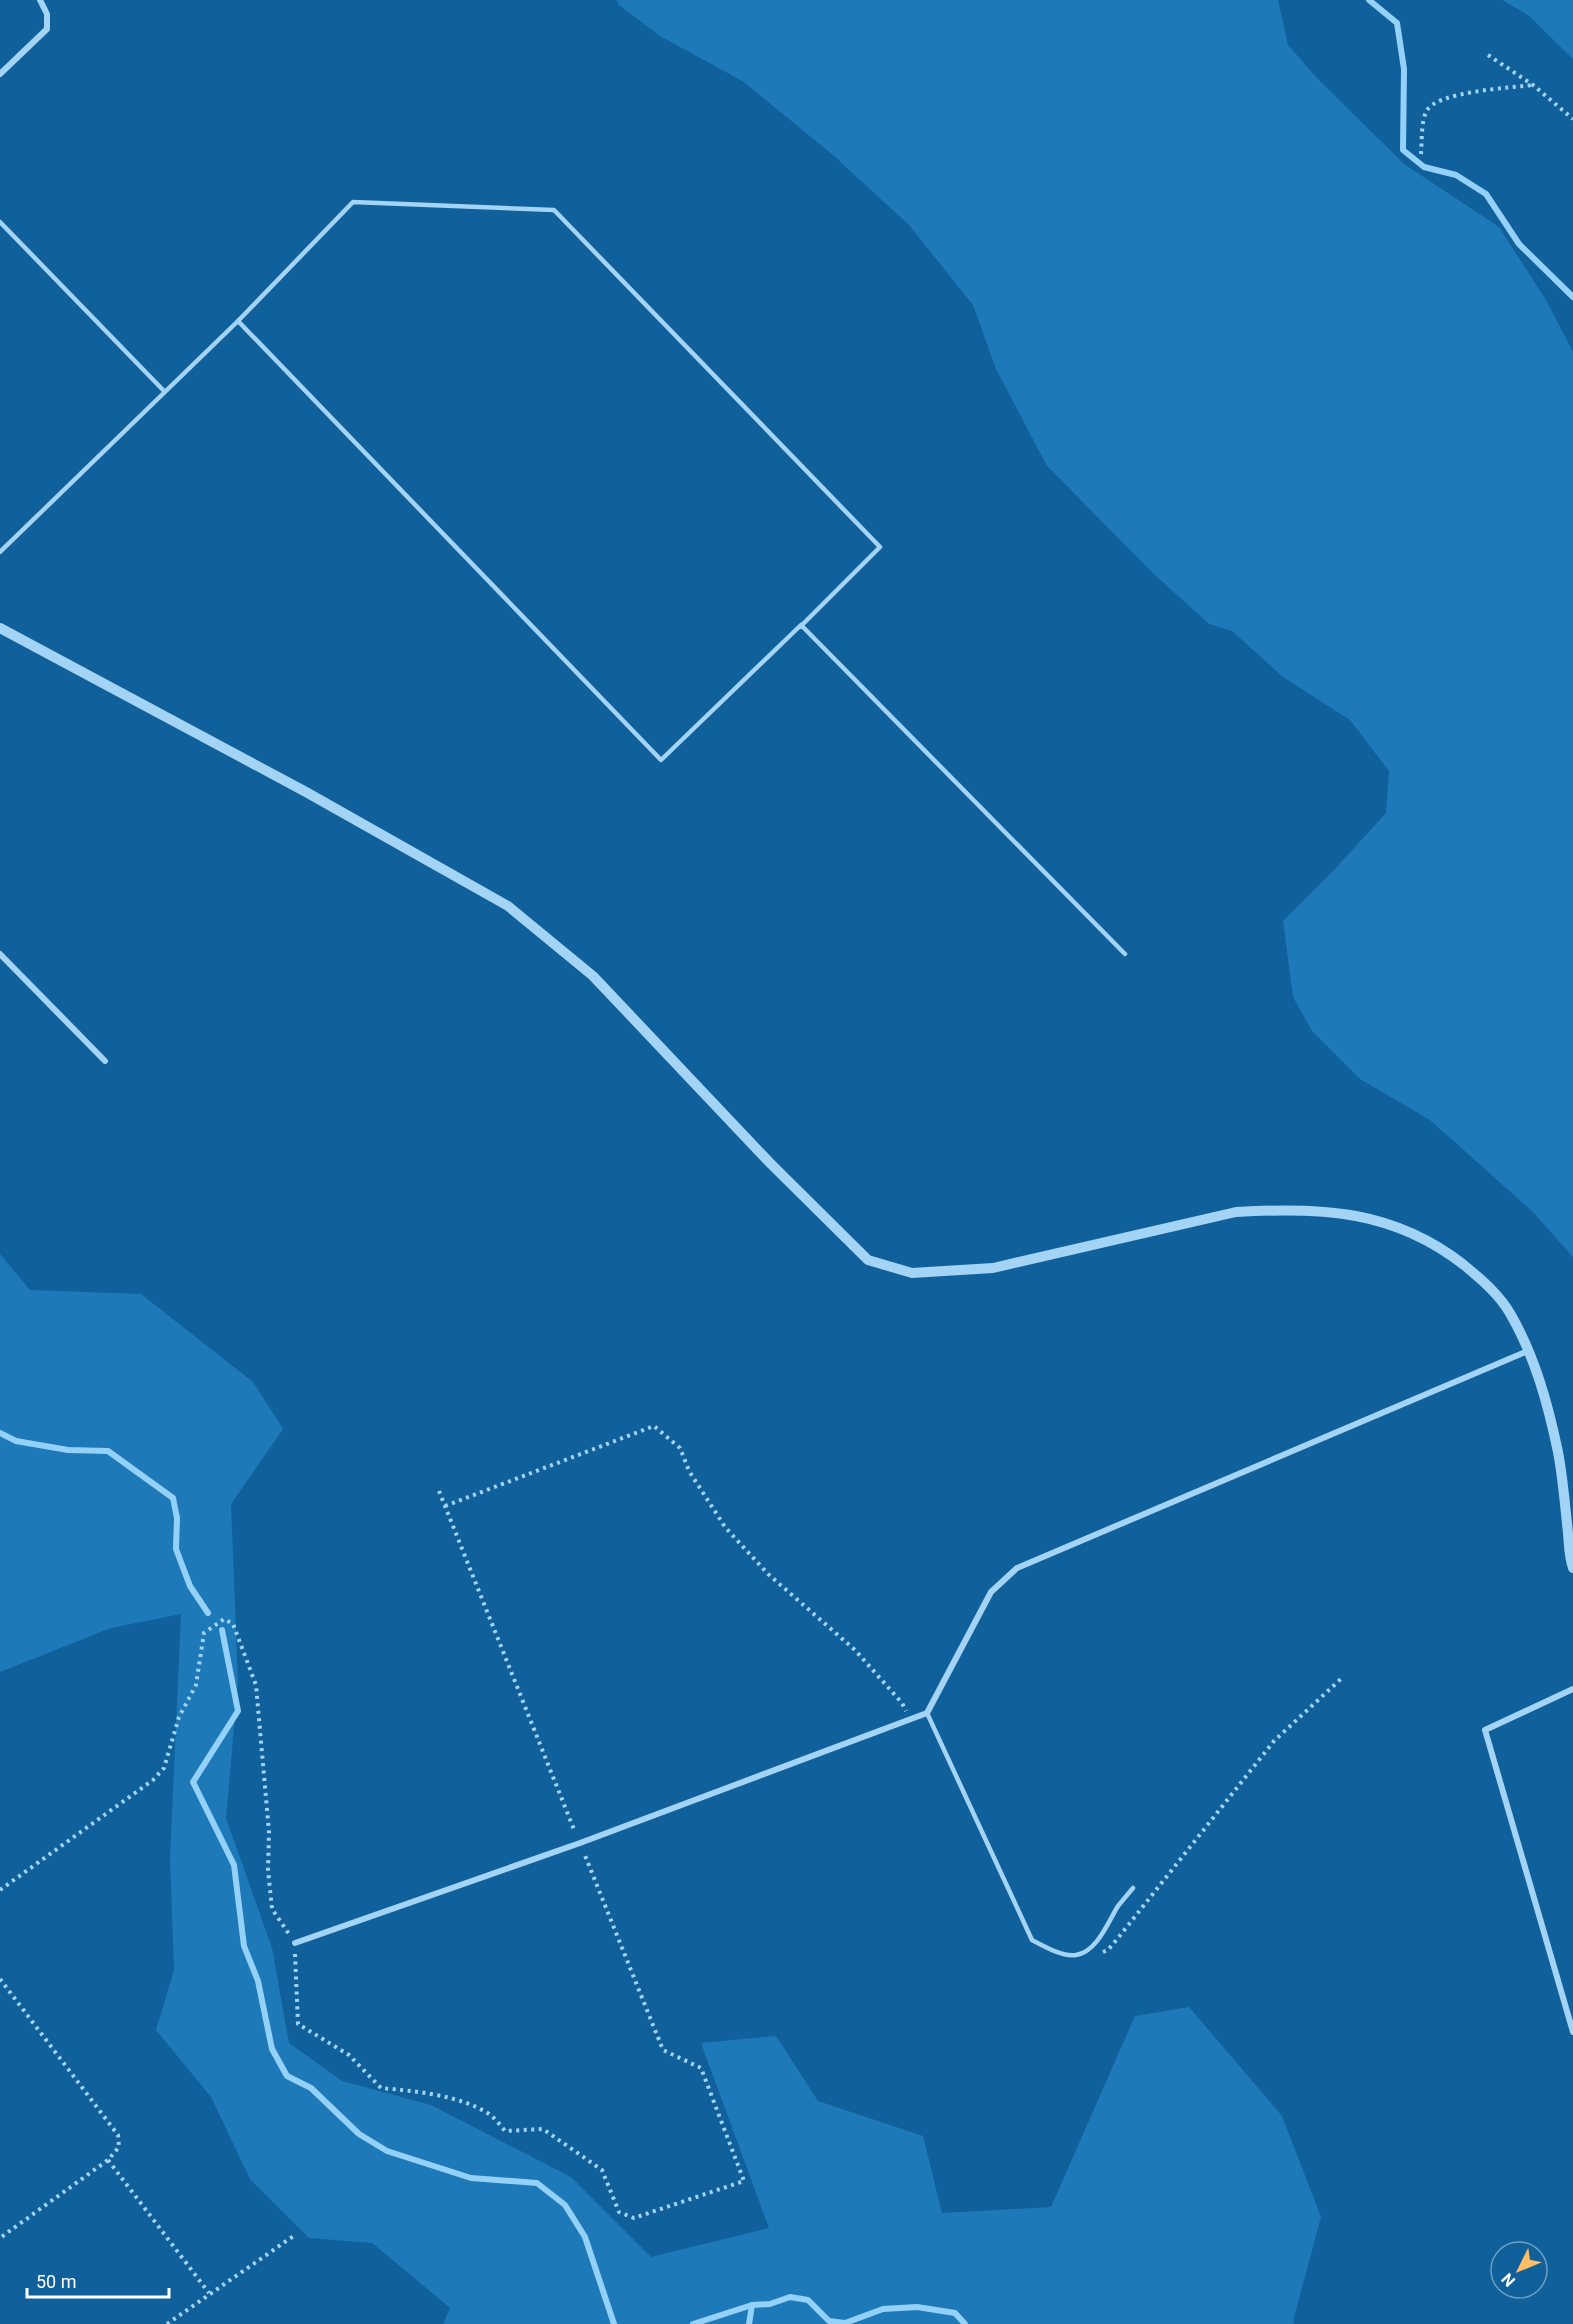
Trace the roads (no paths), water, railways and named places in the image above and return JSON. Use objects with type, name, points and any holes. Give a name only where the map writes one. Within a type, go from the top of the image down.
[{"type":"street","points":[[0,74],[47,29],[47,14],[40,0]]},
{"type":"street","points":[[0,628],[306,792],[508,906],[593,976],[770,1163],[868,1260],[912,1273],[993,1268],[1236,1212],[1310,1210],[1348,1215],[1402,1227],[1444,1249],[1481,1279],[1510,1312],[1528,1351],[1546,1398],[1560,1464],[1573,1569]]},
{"type":"street","points":[[0,954],[105,1060]]},
{"type":"street","points":[[295,1943],[580,1843],[927,1713],[991,1592],[1017,1568],[1528,1351]]},
{"type":"street","points":[[1573,1689],[1485,1730],[1573,2032]]},
{"type":"lane","points":[[0,552],[238,321],[353,202],[554,210],[880,547],[661,760],[238,321]]},
{"type":"lane","points":[[0,222],[164,391]]},
{"type":"lane","points":[[800,627],[801,625],[1125,954]]},
{"type":"lane","points":[[927,1713],[1032,1940],[1052,1950],[1075,1956],[1088,1951],[1133,1888]]},
{"type":"waterway","points":[[1369,0],[1397,23],[1404,69],[1403,150],[1424,167],[1456,175],[1486,194],[1519,244],[1573,297]]},
{"type":"waterway","points":[[0,1433],[16,1441],[68,1450],[108,1451],[173,1498],[177,1518],[176,1549],[190,1586],[208,1613]]},
{"type":"waterway","points":[[222,1630],[238,1711],[193,1782],[234,1865],[244,1946],[258,1981],[272,2049],[287,2076],[311,2088],[359,2134],[387,2151],[471,2178],[537,2183],[565,2205],[585,2237],[614,2324]]},
{"type":"waterway","points":[[693,2324],[752,2305],[770,2304],[790,2297],[808,2300],[829,2321],[845,2323],[883,2309],[917,2307],[955,2313],[965,2324]]},
{"type":"waterway","points":[[749,2324],[752,2305]]}]
